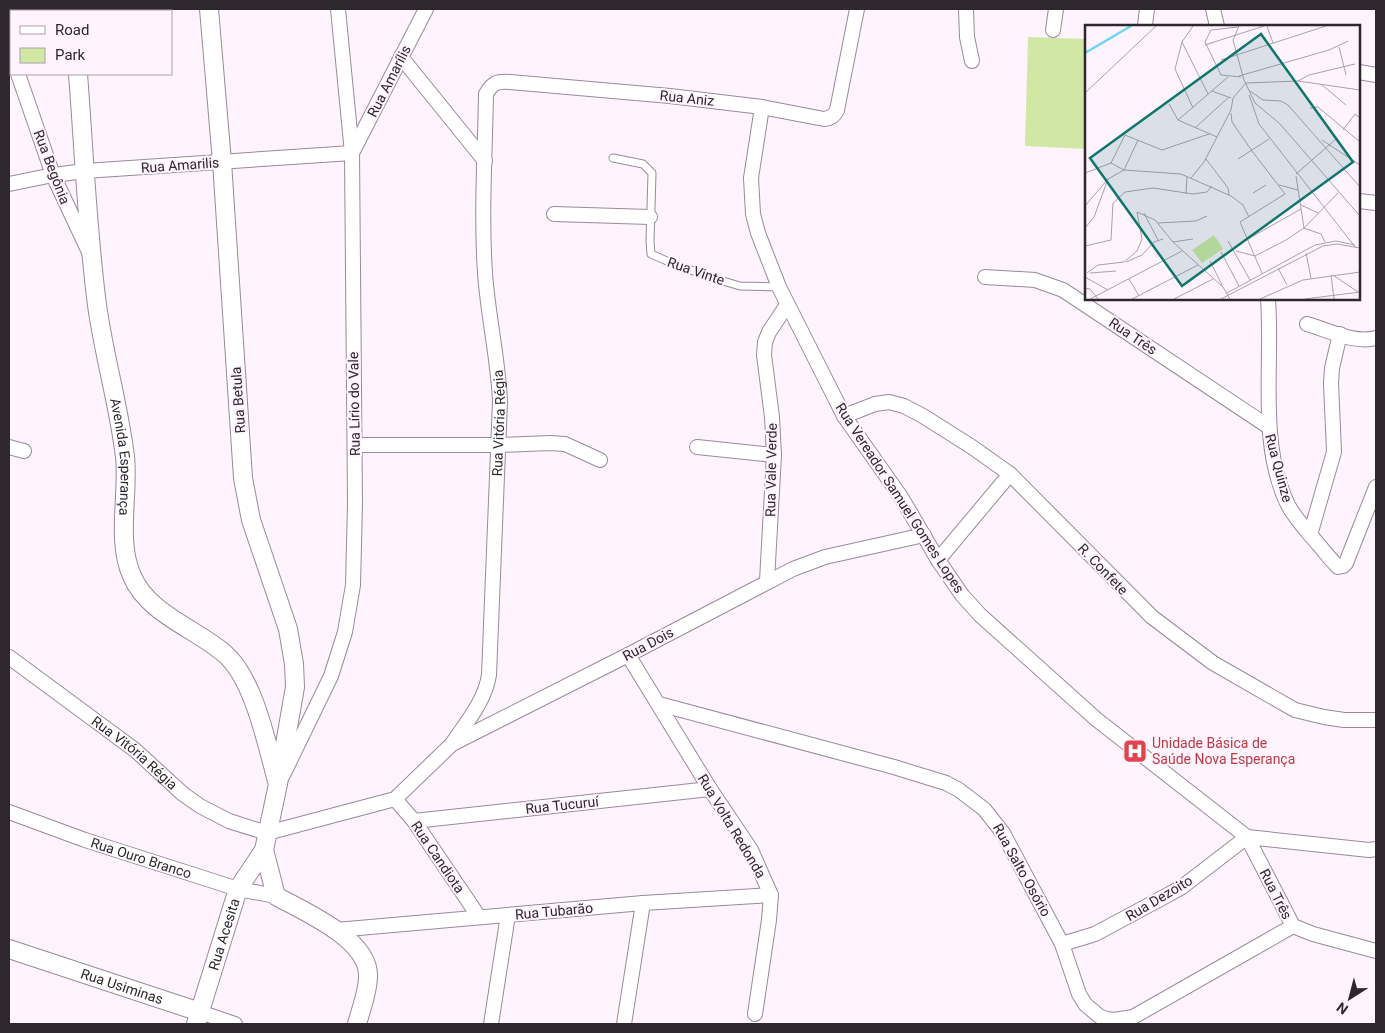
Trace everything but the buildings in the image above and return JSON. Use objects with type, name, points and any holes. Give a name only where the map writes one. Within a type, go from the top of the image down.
[{"type":"street","name":"Rua Betula","points":[[209,9],[246,497],[262,555],[286,622],[294,664],[295,687],[278,784]]},
{"type":"street","name":"Rua Lírio do Vale","points":[[278,784],[332,676],[351,605],[354,570],[355,445],[352,153],[338,9]]},
{"type":"street","name":"Rua Amarílis","points":[[352,153],[426,9]]},
{"type":"street","name":"Rua Aniz","points":[[510,82],[670,96],[762,107],[824,119],[829,118],[837,110],[856,9]]},
{"type":"street","points":[[1053,30],[1056,9]]},
{"type":"street","points":[[1144,25],[1147,9]]},
{"type":"street","points":[[1213,9],[1217,25]]},
{"type":"street","points":[[966,13],[967,37],[972,61]]},
{"type":"street","points":[[401,57],[485,160]]},
{"type":"street","points":[[1360,72],[1376,75]]},
{"type":"street","name":"Rua Begônia","points":[[18,75],[53,175],[92,258]]},
{"type":"street","name":"Avenida Esperança","points":[[78,75],[92,258],[103,345],[125,457],[124,529],[126,553],[131,574],[138,588],[151,602],[226,655],[241,672],[251,692],[278,784]]},
{"type":"street","name":"Rua Vitória Régia","points":[[452,744],[480,701],[487,684],[500,401],[499,376],[490,321],[485,271],[486,94],[490,86],[498,81],[510,82]]},
{"type":"street","name":"Rua Vereador Samuel Gomes Lopes","points":[[762,107],[753,159],[751,195],[758,234],[778,287],[844,416],[890,482],[938,560],[962,595],[995,628],[1096,719],[1247,837]]},
{"type":"street","name":"Rua Amarilis","points":[[9,184],[53,175],[86,171],[352,153]]},
{"type":"street","points":[[1360,201],[1376,203]]},
{"type":"street","points":[[554,214],[650,217]]},
{"type":"street","name":"Rua Três","points":[[985,278],[1035,280],[1063,290],[1268,428]]},
{"type":"street","name":"Rua Quinze","points":[[1268,300],[1270,371],[1268,428],[1273,455],[1284,494],[1295,516],[1333,562],[1340,567],[1346,563],[1376,486]]},
{"type":"street","name":"Rua Vale Verde","points":[[767,581],[774,455],[772,417],[764,356],[765,342],[769,332],[787,305]]},
{"type":"street","points":[[1307,324],[1364,340],[1376,338]]},
{"type":"street","points":[[1310,535],[1334,452],[1331,383],[1332,368],[1340,334]]},
{"type":"street","name":"R. Confete","points":[[844,416],[875,404],[889,402],[904,406],[972,446],[1010,474],[1152,617],[1213,663],[1295,710],[1344,720],[1376,720]]},
{"type":"street","points":[[355,445],[558,443],[575,448],[600,460]]},
{"type":"street","points":[[9,447],[24,451]]},
{"type":"street","points":[[697,447],[774,455]]},
{"type":"street","points":[[938,560],[1010,474]]},
{"type":"street","name":"Rua Dois","points":[[395,799],[452,744],[628,655],[767,581],[792,569],[825,557],[924,535]]},
{"type":"street","name":"Rua Volta Redonda","points":[[628,655],[757,862],[771,895],[755,1014]]},
{"type":"street","name":"Rua Vitória Régia","points":[[9,658],[135,750],[183,794],[200,806],[229,821],[267,833]]},
{"type":"street","name":"Rua Salto Osório","points":[[659,704],[894,767],[946,783],[959,790],[984,809],[1003,833],[1062,944],[1079,994],[1085,1004],[1099,1016],[1106,1019],[1120,1020],[1133,1017],[1293,926]]},
{"type":"street","points":[[276,896],[264,850],[278,784]]},
{"type":"street","name":"Rua Tucuruí","points":[[414,820],[710,788]]},
{"type":"street","points":[[267,833],[395,799]]},
{"type":"street","name":"Rua Candiota","points":[[395,799],[414,820],[479,918]]},
{"type":"street","name":"Rua Ouro Branco","points":[[9,812],[85,840],[238,889],[276,896],[336,930],[362,955],[367,965],[366,991],[357,1024]]},
{"type":"street","points":[[1247,837],[1374,848]]},
{"type":"street","name":"Rua Três","points":[[1247,837],[1293,926],[1313,934],[1376,951]]},
{"type":"street","name":"Rua Dezoito","points":[[1062,944],[1095,934],[1170,893],[1247,837]]},
{"type":"street","name":"Rua Acesita","points":[[198,1018],[238,889],[264,850]]},
{"type":"street","name":"Rua Tubarão","points":[[336,930],[644,903],[771,895]]},
{"type":"street","points":[[624,1024],[644,903]]},
{"type":"street","points":[[491,1024],[508,915]]},
{"type":"street","name":"Rua Usiminas","points":[[9,949],[198,1018],[235,1024]]},
{"type":"lane","name":"Rua Vinte","points":[[613,158],[638,163],[650,170],[653,176],[650,251],[654,256],[703,276],[740,286],[778,287]]},
{"type":"green space","points":[[1028,37],[1085,39],[1085,149],[1025,146]]},
{"type":"place","name":"Unidade Básica de Saúde Nova Esperança","points":[[1135,751]]}]
